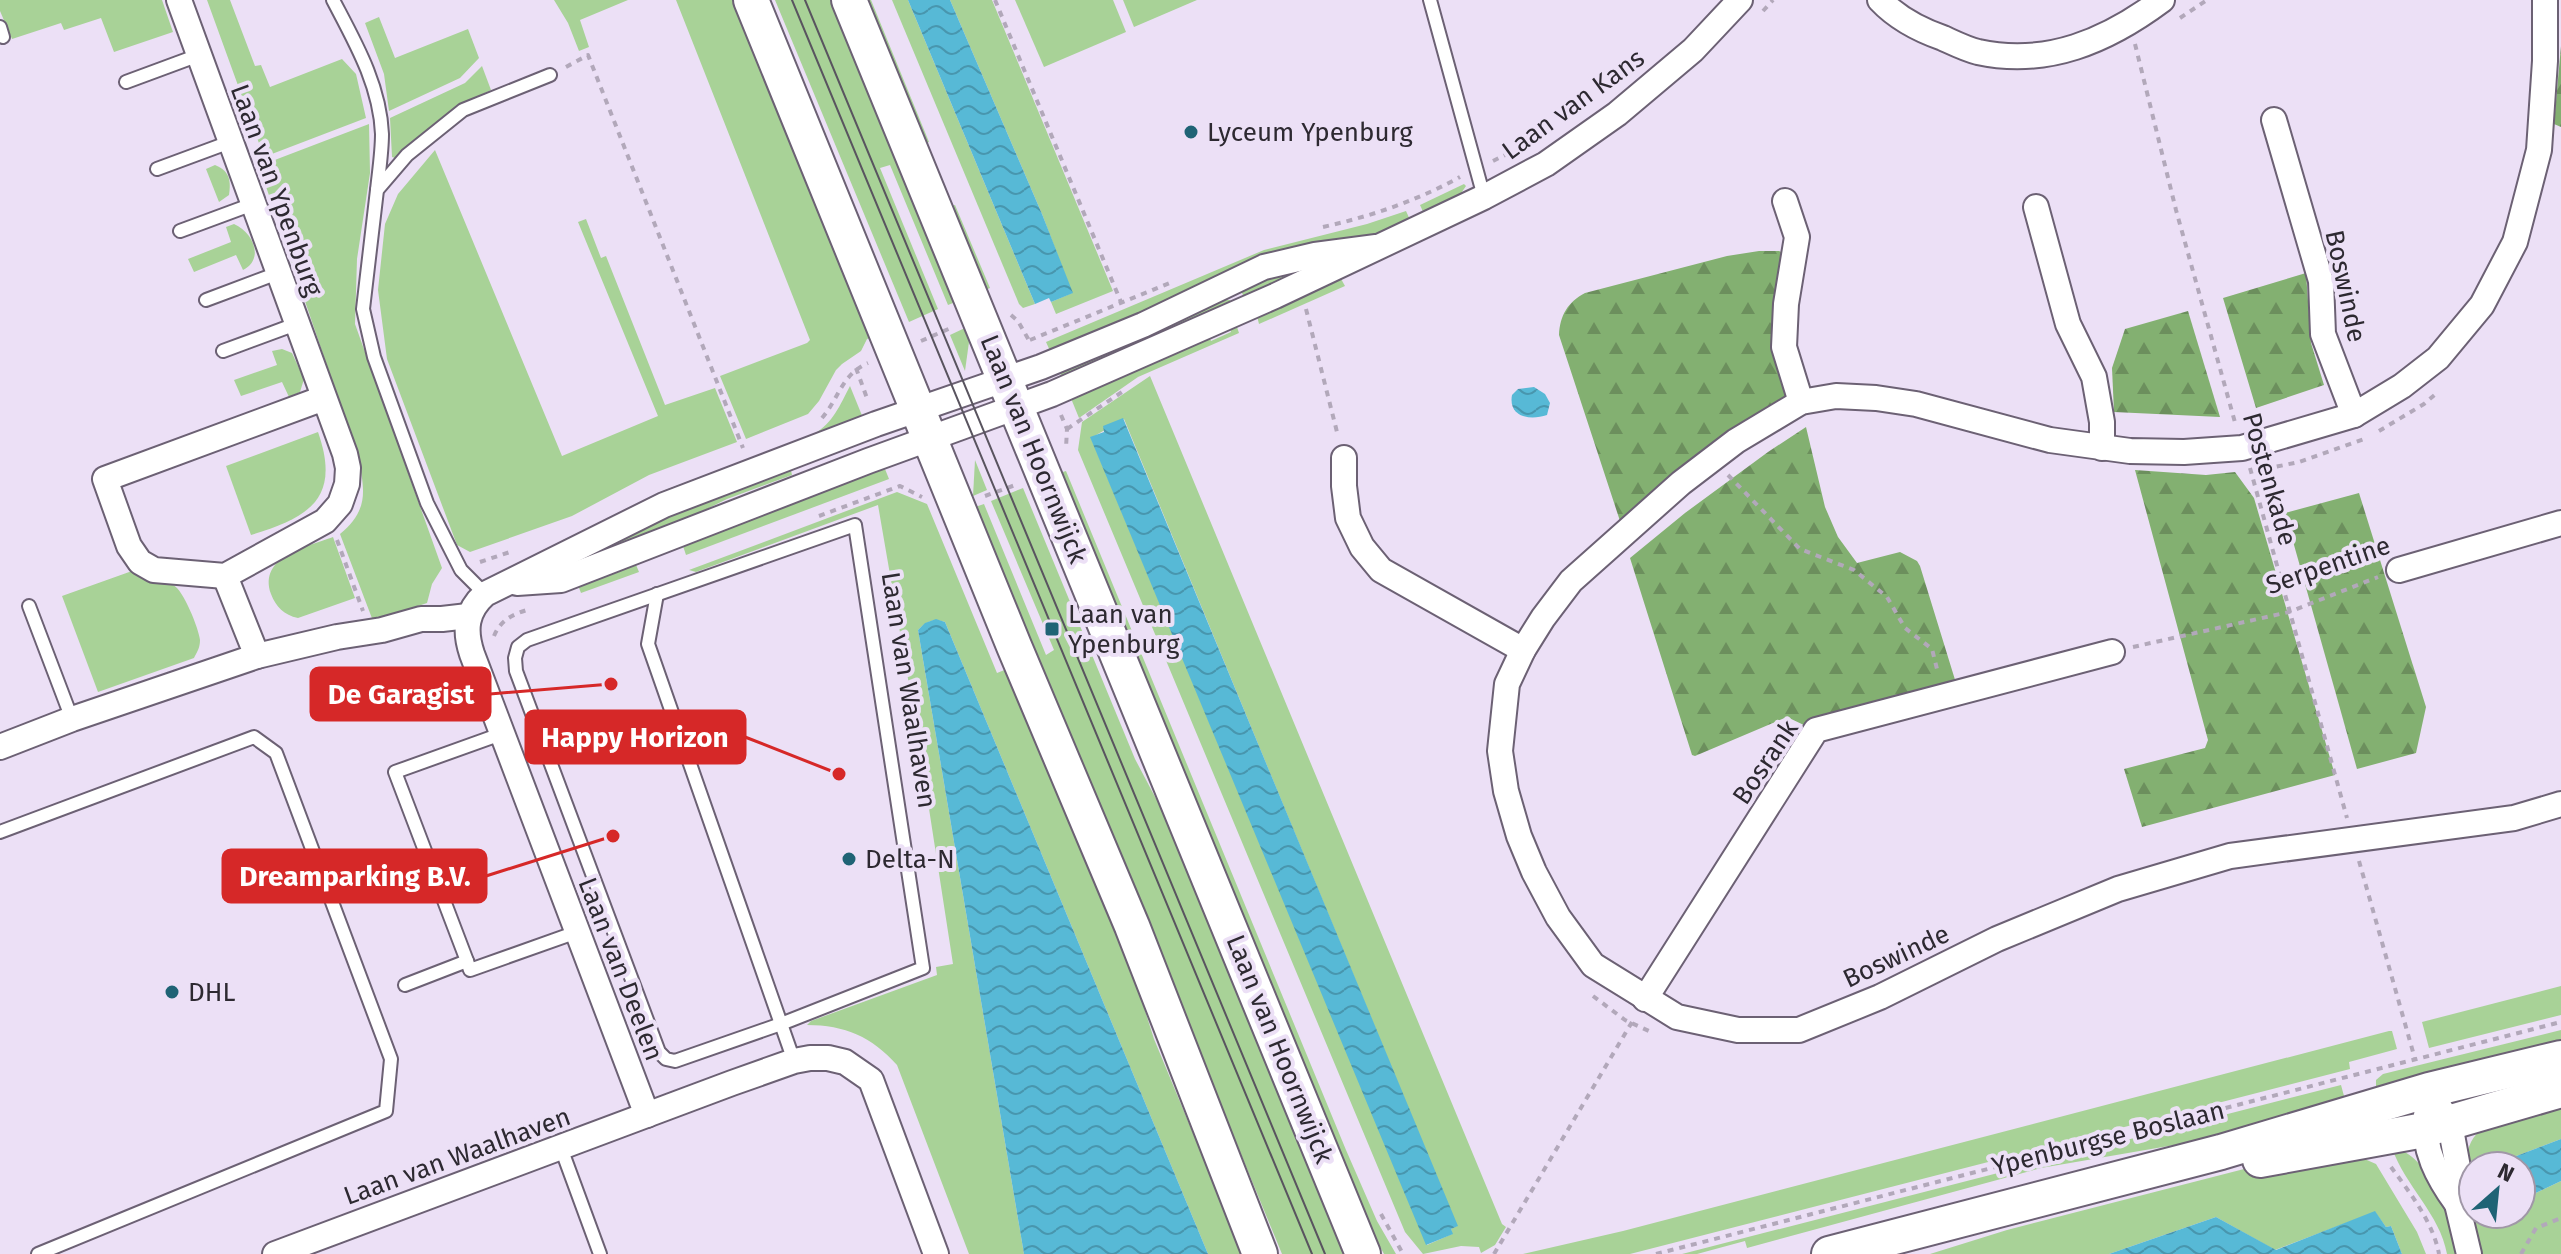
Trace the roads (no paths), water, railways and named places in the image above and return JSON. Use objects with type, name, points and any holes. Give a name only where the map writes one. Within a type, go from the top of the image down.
[{"type":"main road","points":[[751,0],[1132,926],[1260,1254]]},
{"type":"main road","name":"Laan van Hoornwijck","points":[[849,0],[1363,1254]]},
{"type":"main road","name":"Ypenburgse Boslaan","points":[[1829,1254],[2221,1152],[2422,1074],[2561,1058]]},
{"type":"main road","points":[[1916,1254],[2047,1214],[2263,1159],[2437,1127],[2561,1090]]},
{"type":"street","name":"Laan van Ypenburg","points":[[179,0],[348,468],[347,484],[340,504],[329,517],[225,576]]},
{"type":"street","name":"Laan van Kans","points":[[924,425],[1011,394],[1143,325],[1264,267],[1315,255],[1376,247],[1484,197],[1546,164],[1617,114],[1693,50],[1740,0]]},
{"type":"street","points":[[1880,0],[1889,10],[1924,31],[1977,51],[2032,57],[2088,43],[2129,24],[2162,0]]},
{"type":"street","name":"Boswinde","points":[[2545,0],[2550,148],[2515,242],[2482,305],[2438,358],[2402,386],[2354,415],[2244,436],[2184,452],[2102,448],[2050,440],[1916,404],[1876,398],[1836,396],[1801,402],[1736,441],[1681,483],[1571,581],[1523,650],[1507,684],[1500,751],[1506,791],[1519,836],[1534,872],[1558,917],[1593,965],[1677,1017],[1738,1030],[1799,1030],[1880,997],[1997,939],[2118,889],[2230,856],[2514,818],[2561,804]]},
{"type":"street","name":"Boswinde","points":[[2274,120],[2321,281],[2323,334],[2354,415]]},
{"type":"street","points":[[1785,201],[1797,237],[1786,304],[1784,347],[1801,402]]},
{"type":"street","points":[[2036,207],[2068,324],[2094,377],[2102,422],[2102,448]]},
{"type":"street","points":[[257,656],[225,576],[154,570],[140,562],[129,546],[105,479],[324,398]]},
{"type":"street","points":[[0,747],[257,656],[421,619],[468,616],[475,603],[485,594],[511,583],[561,580],[924,425]]},
{"type":"street","points":[[1344,458],[1348,518],[1362,547],[1381,570],[1523,650]]},
{"type":"street","name":"Serpentine","points":[[2399,570],[2561,523]]},
{"type":"street","name":"Laan van Deelen","points":[[468,616],[466,636],[501,734],[647,1115]]},
{"type":"street","name":"Bosrank","points":[[1645,999],[1816,730],[2112,652]]},
{"type":"street","name":"Laan van Waalhaven","points":[[275,1254],[794,1061],[819,1058],[845,1062],[871,1080],[936,1254]]},
{"type":"street","points":[[2422,1074],[2437,1127],[2438,1179],[2457,1204],[2469,1254]]},
{"type":"lane","points":[[333,0],[366,64],[379,106],[382,135],[363,309],[374,357],[427,503],[461,570],[485,594]]},
{"type":"lane","points":[[1430,0],[1484,197]]},
{"type":"lane","points":[[126,82],[199,55]]},
{"type":"lane","points":[[377,190],[407,155],[463,110],[550,75]]},
{"type":"lane","points":[[157,169],[230,142]]},
{"type":"lane","points":[[180,231],[253,204]]},
{"type":"lane","points":[[206,300],[278,273]]},
{"type":"lane","points":[[223,351],[296,324]]},
{"type":"lane","name":"Laan van Waalhaven","points":[[855,525],[923,968],[781,1024],[675,1061],[666,1059],[659,1052],[516,671],[515,658],[518,647],[527,640],[855,525]]},
{"type":"lane","points":[[657,594],[648,644],[794,1061]]},
{"type":"lane","points":[[29,606],[72,719]]},
{"type":"lane","points":[[501,734],[395,772],[470,970],[577,932]]},
{"type":"lane","points":[[0,832],[254,737],[276,753],[391,1059],[386,1111],[38,1254]]},
{"type":"lane","points":[[405,985],[467,961]]},
{"type":"lane","points":[[561,1148],[600,1254]]},
{"type":"water","points":[[908,0],[950,0],[1073,293],[1051,302],[1049,298],[1035,304]]},
{"type":"water","points":[[1534,387],[1545,394],[1550,403],[1547,415],[1534,418],[1522,416],[1513,408],[1512,395],[1518,389]]},
{"type":"water","points":[[1123,418],[1458,1226],[1451,1229],[1453,1234],[1426,1245],[1090,437],[1104,432],[1103,426]]},
{"type":"water","points":[[936,619],[945,622],[1208,1254],[1024,1254],[918,630]]},
{"type":"water","points":[[2561,1139],[2561,1181],[2537,1192],[2537,1150],[2532,1150]]},
{"type":"water","points":[[2375,1211],[2386,1227],[2391,1226],[2402,1254],[2109,1254],[2216,1217],[2276,1250]]},
{"type":"tram line","points":[[792,0],[1312,1254]]},
{"type":"tram line","points":[[805,0],[1325,1254]]},
{"type":"place","name":"Lyceum Ypenburg","points":[[1191,132]]},
{"type":"place","name":"Laan van Ypenburg","points":[[1052,629]]},
{"type":"place","name":"De Garagist","points":[[611,684]]},
{"type":"place","name":"Happy Horizon","points":[[839,774]]},
{"type":"place","name":"Dreamparking B.V.","points":[[613,836]]},
{"type":"place","name":"Delta-N","points":[[849,859]]},
{"type":"place","name":"DHL","points":[[172,992]]}]
